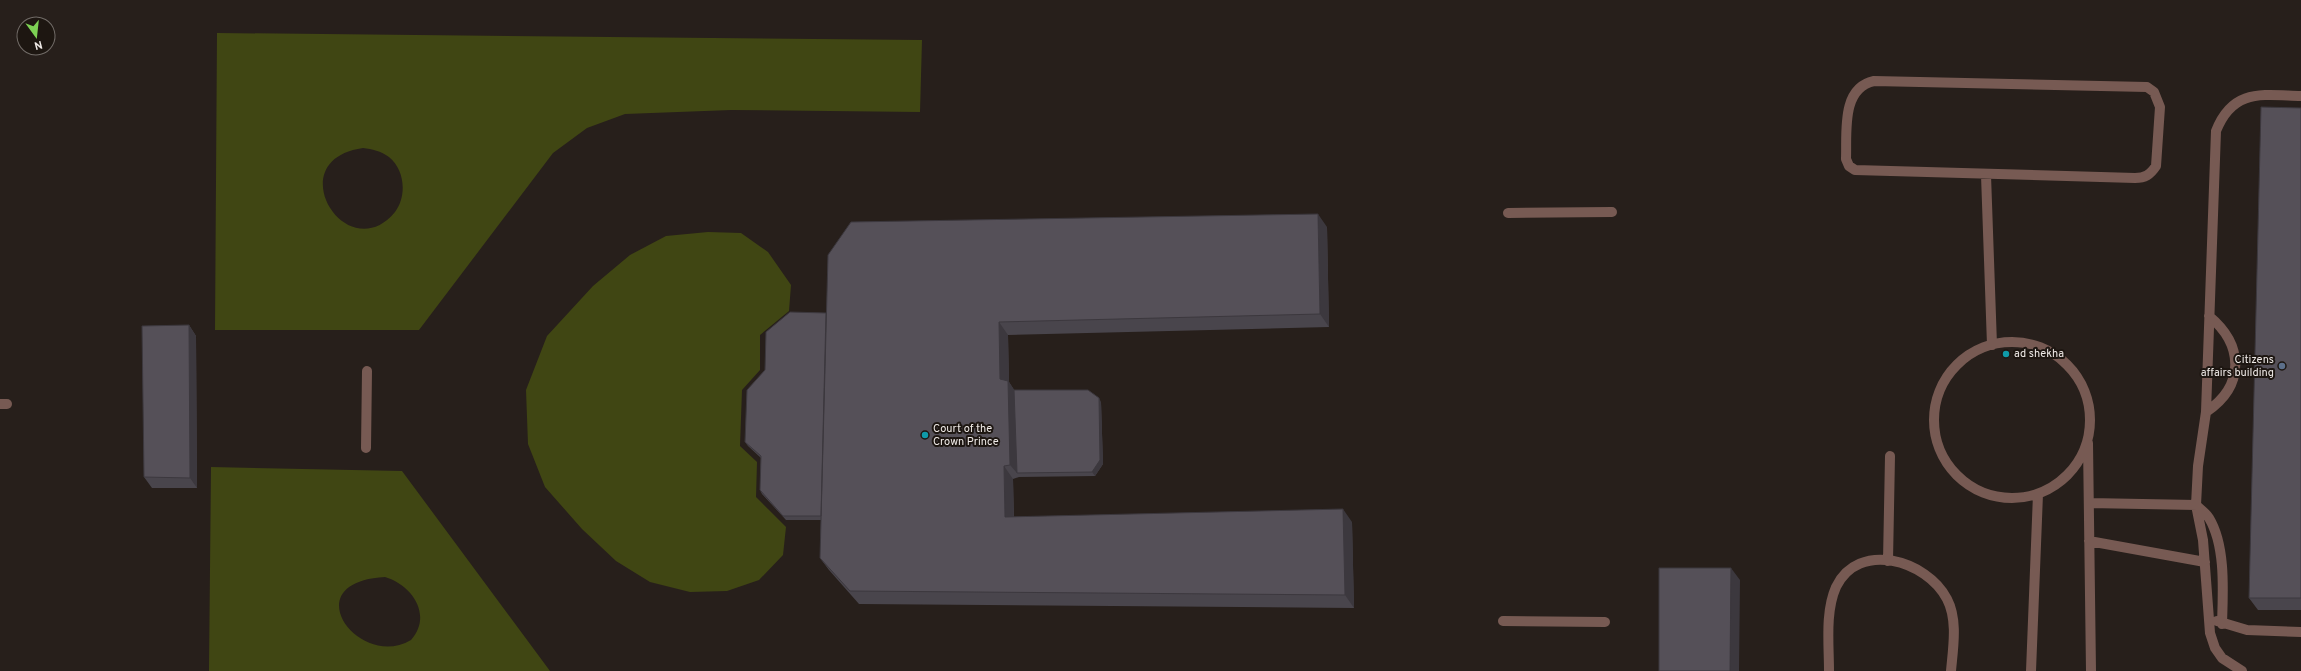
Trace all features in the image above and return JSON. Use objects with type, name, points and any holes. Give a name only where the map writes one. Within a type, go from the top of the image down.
[{"type":"lane","points":[[1874,81],[2139,86],[2150,89],[2158,99],[2160,107],[2156,166],[2151,173],[2144,178],[1986,175],[1855,170],[1849,166],[1846,159],[1849,105],[1852,96],[1865,83],[1874,81]]},
{"type":"lane","points":[[2242,671],[2232,667],[2222,658],[2215,648],[2208,616],[2203,540],[2196,505],[2198,466],[2206,412],[2216,131],[2221,118],[2231,106],[2254,95],[2301,96]]},
{"type":"lane","points":[[1986,175],[1992,345]]},
{"type":"lane","points":[[1508,213],[1612,212]]},
{"type":"lane","points":[[2206,412],[2218,404],[2227,392],[2233,379],[2235,365],[2234,350],[2228,337],[2220,325],[2209,316]]},
{"type":"lane","points":[[2088,442],[2075,466],[2058,483],[2038,494],[2020,498],[2001,498],[1966,484],[1952,471],[1942,455],[1937,438],[1935,408],[1942,385],[1955,367],[1971,353],[1992,345],[2019,342],[2046,349],[2068,365],[2084,388],[2090,415],[2088,442],[2091,671]]},
{"type":"lane","points":[[366,448],[368,371]]},
{"type":"lane","points":[[1888,561],[1890,456]]},
{"type":"lane","points":[[2031,671],[2038,494]]},
{"type":"lane","points":[[2089,503],[2196,505],[2208,517],[2217,539],[2223,580],[2222,624]]},
{"type":"lane","points":[[2089,541],[2205,562]]},
{"type":"lane","points":[[1828,671],[1830,610],[1836,587],[1842,576],[1863,562],[1875,560],[1903,562],[1917,568],[1930,576],[1944,594],[1952,615],[1951,671]]},
{"type":"lane","points":[[2208,616],[2222,624],[2247,630],[2301,632]]},
{"type":"lane","points":[[1503,621],[1605,622]]},
{"type":"green space","points":[[217,33],[922,40],[920,112],[731,110],[625,114],[587,128],[553,153],[419,330],[215,330]],"holes":[[[363,148],[383,153],[394,162],[401,176],[403,191],[399,206],[395,212],[376,226],[358,228],[341,220],[329,206],[323,189],[325,171],[338,157]]]},
{"type":"green space","points":[[708,232],[741,233],[768,252],[791,285],[789,311],[760,335],[760,370],[742,390],[740,446],[757,462],[756,497],[786,527],[783,555],[759,580],[727,591],[690,592],[650,582],[616,561],[582,529],[545,487],[528,444],[526,390],[547,336],[593,286],[630,255],[666,236]]},
{"type":"green space","points":[[211,467],[402,471],[550,671],[209,671]],"holes":[[[385,577],[404,587],[416,602],[420,611],[420,621],[417,630],[411,640],[391,646],[372,644],[356,635],[344,622],[339,607],[343,593],[358,582]]]},
{"type":"building","name":"Citizens affairs building","points":[[2261,107],[2301,108],[2301,598],[2249,598]]},
{"type":"building","name":"Court of the Crown Prince","points":[[1318,214],[1320,314],[999,322],[1000,379],[1008,381],[1010,465],[1004,466],[1005,517],[1343,509],[1345,595],[850,591],[820,558],[828,255],[851,222]]},
{"type":"building","points":[[790,312],[826,313],[821,516],[783,516],[760,490],[761,456],[745,442],[747,390],[765,370],[766,332]]},
{"type":"building","points":[[189,325],[190,478],[144,477],[142,326]]},
{"type":"building","points":[[1014,390],[1088,390],[1099,398],[1100,460],[1092,472],[1017,473]]},
{"type":"building","points":[[1659,568],[1731,568],[1730,671],[1659,671]]},
{"type":"place","name":"ad shekha","points":[[2006,354]]},
{"type":"place","name":"Citizens affairs building","points":[[2282,366]]},
{"type":"place","name":"Court of the Crown Prince","points":[[925,435]]}]
